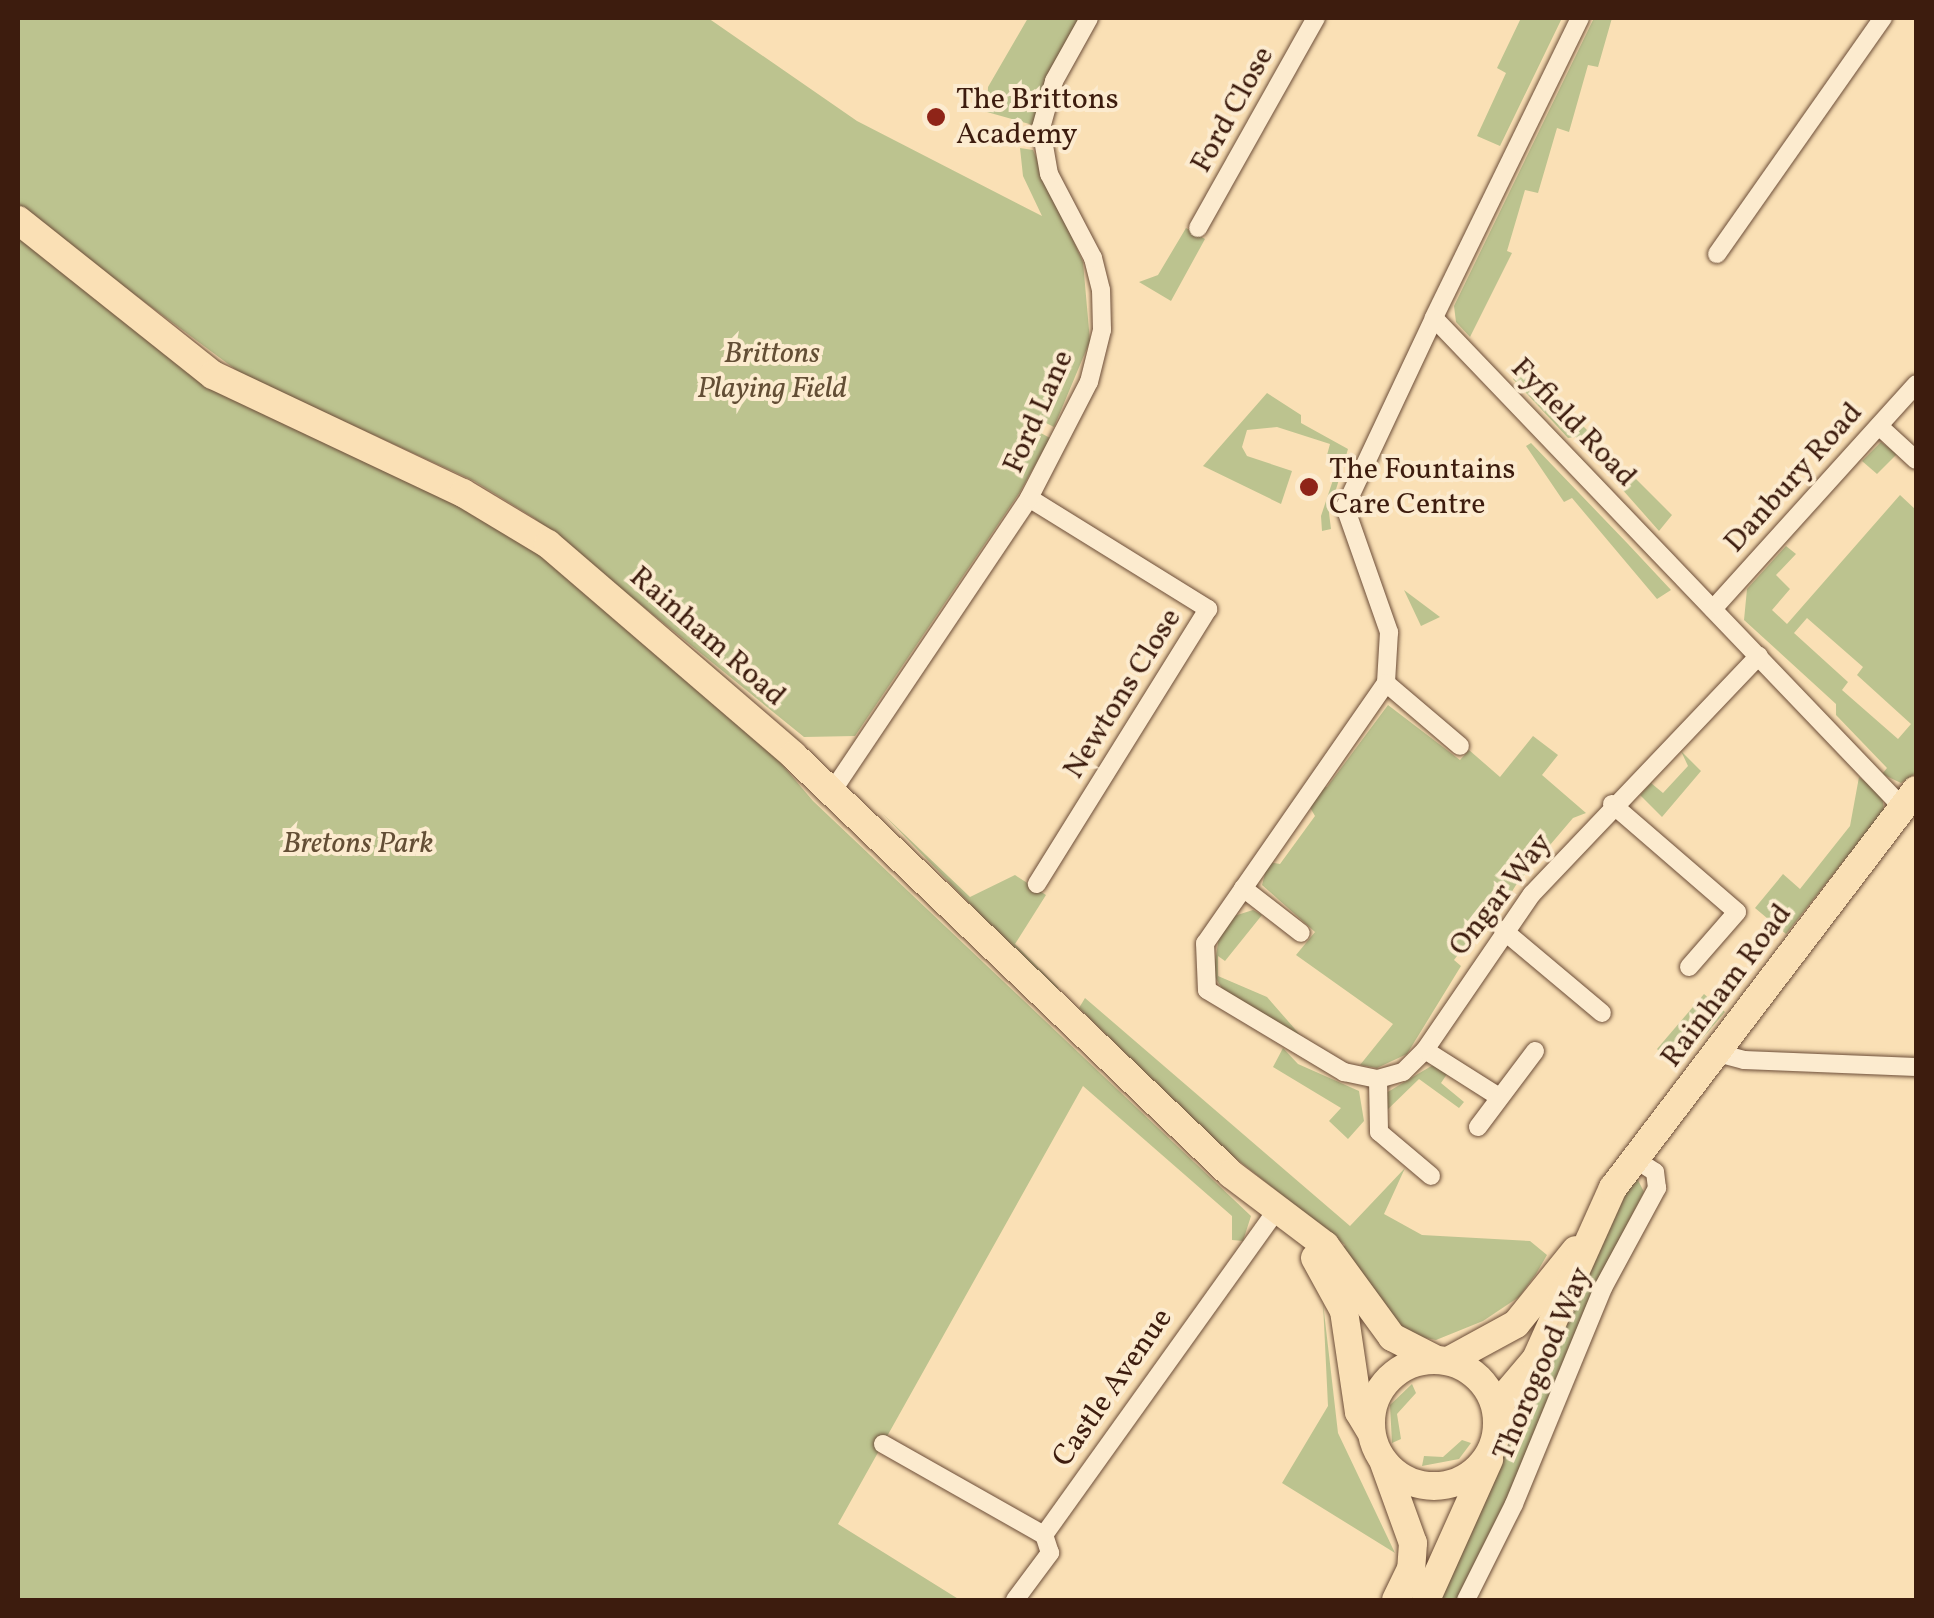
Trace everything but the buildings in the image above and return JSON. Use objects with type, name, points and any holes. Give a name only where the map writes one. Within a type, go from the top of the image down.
[{"type":"main road","name":"Rainham Road","points":[[18,220],[212,375],[463,494],[548,544],[831,793],[1275,1212],[1315,1258],[1338,1298],[1352,1339],[1360,1412],[1370,1430]]},
{"type":"main road","name":"Rainham Road","points":[[1426,1600],[1461,1534],[1495,1437],[1502,1400],[1536,1358],[1596,1225],[1635,1159],[1910,799]]},
{"type":"main road","name":"Rainham Road","points":[[1275,1212],[1324,1246],[1392,1337],[1442,1360],[1516,1324],[1596,1225]]},
{"type":"main road","points":[[1384,1462],[1405,1478],[1444,1485],[1481,1467],[1495,1437],[1486,1387],[1442,1360],[1389,1381],[1370,1430],[1412,1543],[1412,1569],[1396,1600]]},
{"type":"street","name":"Ford Lane","points":[[831,793],[1029,498],[1084,392],[1102,330],[1093,258],[1049,174],[1041,128],[1054,80],[1089,18]]},
{"type":"street","name":"Ford Close","points":[[1198,228],[1316,18]]},
{"type":"street","points":[[1432,1176],[1379,1132],[1378,1079],[1344,1072],[1207,990],[1205,943],[1386,683],[1389,632],[1345,506],[1580,18]]},
{"type":"street","points":[[1717,254],[1883,18]]},
{"type":"street","name":"Fyfield Road","points":[[1434,318],[1759,656],[1910,799]]},
{"type":"street","name":"Danbury Road","points":[[1713,609],[1916,384]]},
{"type":"street","points":[[1878,426],[1916,460]]},
{"type":"street","name":"Newtons Close","points":[[1029,498],[1208,609],[1037,884]]},
{"type":"street","name":"Ongar Way","points":[[1378,1079],[1403,1072],[1425,1050],[1503,930],[1612,804],[1759,656]]},
{"type":"street","points":[[1386,683],[1460,746]]},
{"type":"street","points":[[1612,804],[1737,912],[1689,967]]},
{"type":"street","points":[[1244,888],[1301,932]]},
{"type":"street","points":[[1503,930],[1602,1013]]},
{"type":"street","points":[[1425,1050],[1499,1098]]},
{"type":"street","points":[[1478,1127],[1535,1050]]},
{"type":"street","points":[[1718,1053],[1744,1060],[1916,1067]]},
{"type":"street","name":"Thorogood Way","points":[[1466,1600],[1514,1504],[1603,1288],[1657,1188],[1655,1172],[1635,1159]]},
{"type":"street","name":"Castle Avenue","points":[[1015,1600],[1050,1553],[1044,1535],[1275,1212]]},
{"type":"street","points":[[883,1444],[1044,1535]]},
{"type":"green space","name":"Brittons Playing Field","points":[[18,18],[708,18],[857,121],[1042,216],[1023,176],[1020,148],[1033,150],[1083,262],[1090,341],[1054,427],[1044,422],[1039,432],[1050,438],[1020,492],[855,736],[804,737],[534,518],[474,481],[243,375],[18,208]]},
{"type":"green space","points":[[1028,18],[1080,18],[1045,82],[1033,125],[987,112],[988,87]]},
{"type":"green space","points":[[1521,18],[1562,18],[1500,146],[1477,136],[1506,73],[1497,68]]},
{"type":"green space","points":[[1594,18],[1612,18],[1598,67],[1588,65],[1569,132],[1557,128],[1538,193],[1525,190],[1507,251],[1512,253],[1470,337],[1456,322],[1454,306]]},
{"type":"green space","points":[[1186,228],[1205,239],[1171,301],[1139,282],[1158,275]]},
{"type":"green space","name":"Bretons Park","points":[[18,231],[181,365],[480,515],[537,550],[774,755],[813,801],[1251,1216],[1243,1241],[1232,1240],[1232,1216],[1083,1086],[838,1524],[960,1600],[18,1600]]},
{"type":"green space","points":[[1524,367],[1672,515],[1659,531],[1576,437],[1568,438],[1513,379]]},
{"type":"green space","points":[[1267,393],[1301,415],[1301,423],[1348,449],[1329,513],[1331,529],[1322,531],[1321,516],[1340,459],[1327,455],[1330,444],[1277,427],[1247,430],[1242,447],[1247,456],[1292,471],[1281,504],[1203,466]]},
{"type":"green space","points":[[1881,442],[1897,454],[1877,474],[1862,461]]},
{"type":"green space","points":[[1531,443],[1671,590],[1657,599],[1572,498],[1564,502],[1526,446]]},
{"type":"green space","points":[[1900,495],[1916,510],[1916,773],[1901,783],[1882,774],[1887,768],[1836,715],[1836,704],[1744,620],[1747,589],[1786,546],[1796,554],[1776,575],[1790,589],[1772,610],[1787,624]],"holes":[[[1807,618],[1863,667],[1857,675],[1911,724],[1898,739],[1842,690],[1848,682],[1794,633]]]},
{"type":"green space","points":[[1404,590],[1440,617],[1421,626]]},
{"type":"green space","points":[[1388,705],[1460,760],[1469,750],[1500,777],[1533,736],[1558,755],[1542,775],[1586,813],[1573,818],[1516,885],[1487,932],[1479,927],[1454,960],[1461,966],[1407,1054],[1377,1068],[1360,1065],[1393,1024],[1296,955],[1315,932],[1262,885],[1268,862],[1280,864],[1315,816],[1308,804],[1319,788],[1327,787]]},
{"type":"green space","points":[[1681,751],[1701,771],[1662,817],[1640,795],[1651,783],[1663,793],[1688,766]]},
{"type":"green space","points":[[1859,777],[1882,795],[1884,810],[1786,934],[1755,908],[1783,874],[1800,889],[1850,826]]},
{"type":"green space","points":[[883,814],[970,897],[1015,875],[1046,895],[1015,944],[1059,988],[1053,990]]},
{"type":"green space","points":[[1253,910],[1262,915],[1225,961],[1218,956],[1218,976],[1267,997],[1301,1036],[1223,990],[1213,974],[1219,937],[1234,916]]},
{"type":"green space","points":[[1704,994],[1725,1012],[1676,1069],[1657,1049]]},
{"type":"green space","points":[[1085,998],[1350,1226],[1405,1168],[1384,1214],[1422,1235],[1530,1241],[1547,1255],[1536,1274],[1519,1297],[1483,1321],[1436,1340],[1405,1334],[1341,1250],[1345,1245],[1219,1145],[1079,1008]]},
{"type":"green space","points":[[1283,1048],[1298,1064],[1359,1091],[1364,1121],[1348,1139],[1329,1121],[1341,1108],[1273,1067]]},
{"type":"green space","points":[[1433,1065],[1449,1071],[1441,1083],[1464,1102],[1459,1108],[1419,1079],[1384,1113],[1386,1093]]},
{"type":"green space","points":[[1637,1178],[1644,1192],[1598,1280],[1503,1511],[1458,1600],[1440,1600],[1488,1491],[1505,1415],[1630,1180]]},
{"type":"green space","points":[[1323,1303],[1338,1433],[1395,1553],[1282,1483],[1328,1406]]},
{"type":"green space","points":[[1412,1384],[1416,1393],[1397,1414],[1401,1439],[1392,1443],[1390,1405]]},
{"type":"green space","points":[[1462,1440],[1471,1443],[1459,1459],[1422,1466],[1424,1456],[1443,1457]]},
{"type":"place","name":"The Brittons Academy","points":[[936,117]]},
{"type":"place","name":"The Fountains Care Centre","points":[[1309,487]]}]
